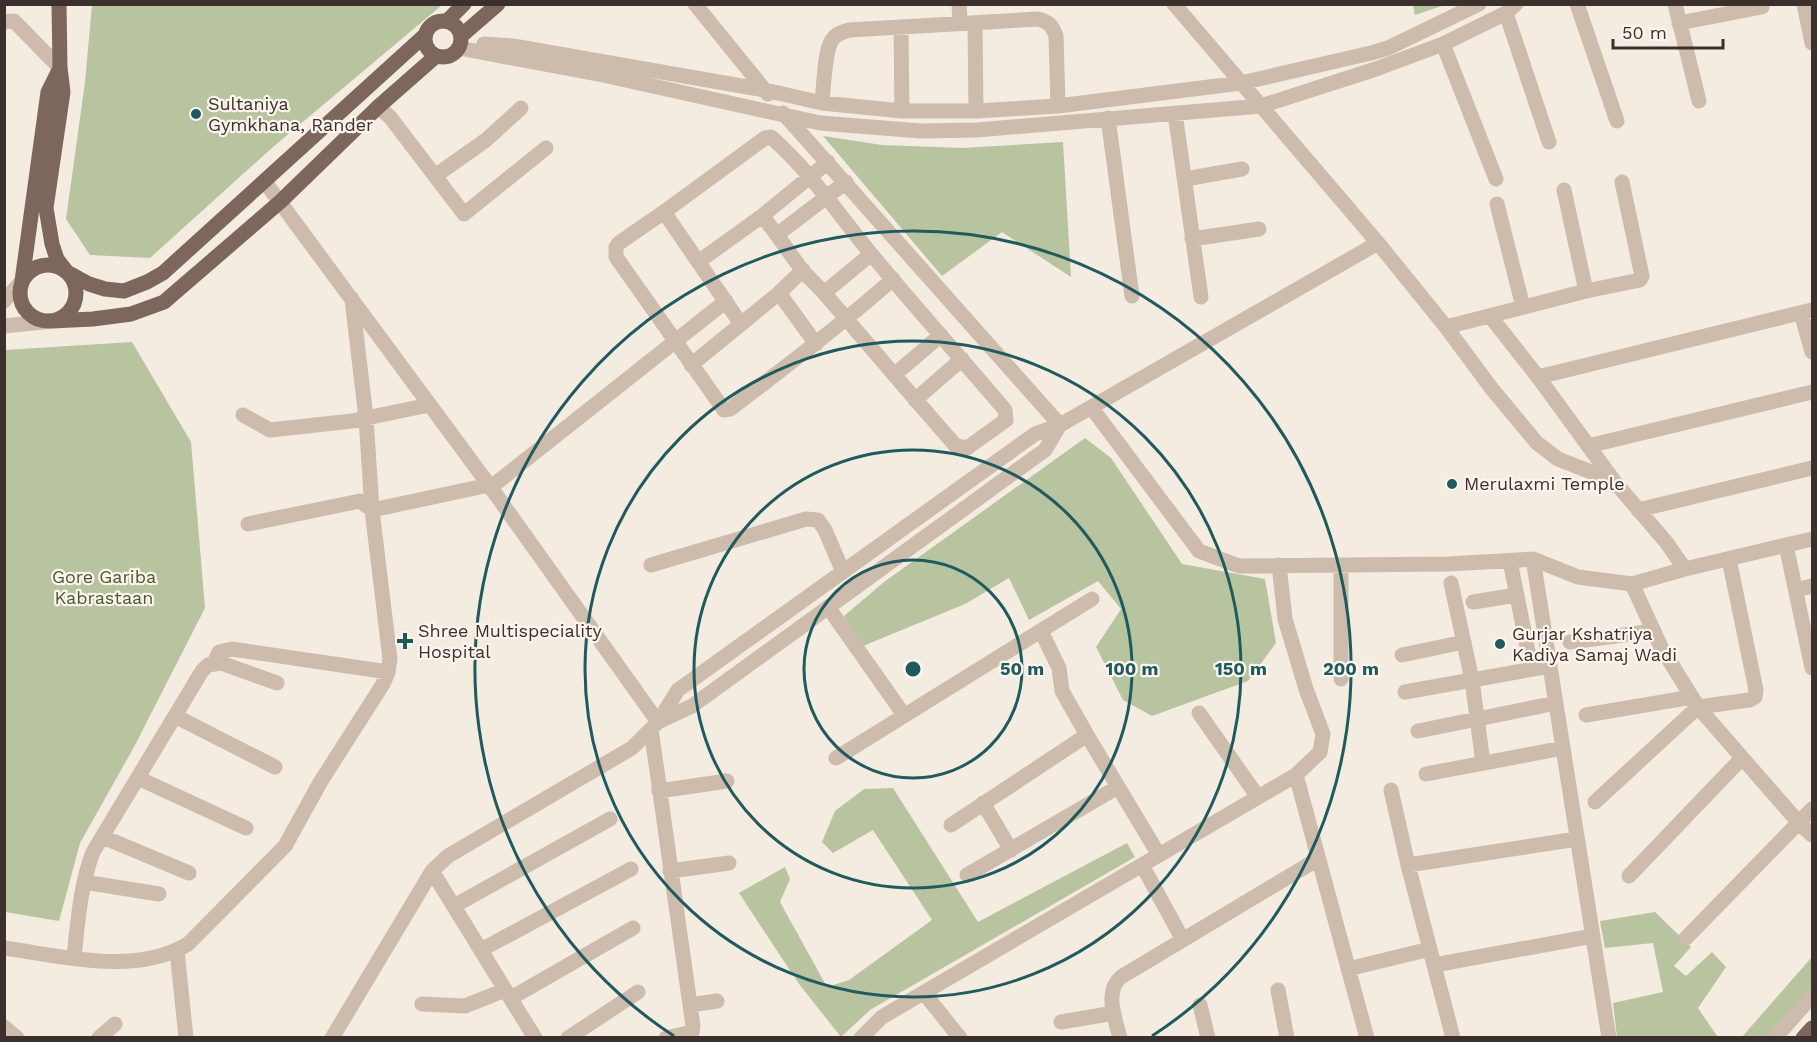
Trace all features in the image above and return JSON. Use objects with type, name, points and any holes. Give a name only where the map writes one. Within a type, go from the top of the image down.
[{"type":"main road","points":[[52,321],[68,314],[77,297],[73,279],[57,259],[46,208],[63,92],[60,68],[59,4]]},
{"type":"main road","points":[[447,21],[464,4]]},
{"type":"main road","points":[[424,36],[426,48],[435,56],[453,55],[460,42],[498,4]]},
{"type":"main road","points":[[22,281],[34,268],[42,265],[60,267],[89,284],[105,289],[123,291],[147,282],[163,273],[265,182],[424,36],[430,25],[441,20],[447,21],[457,27],[460,42]]},
{"type":"main road","points":[[60,68],[48,92],[20,290],[23,306],[35,318],[52,321],[93,320],[131,314],[164,302],[281,201],[378,107],[435,56]]},
{"type":"main road","points":[[1803,1038],[1812,1028]]},
{"type":"street","points":[[695,4],[784,114],[1060,425]]},
{"type":"street","points":[[959,4],[967,23],[976,111]]},
{"type":"street","points":[[1174,4],[1378,243],[1537,443],[1558,459],[1614,481]]},
{"type":"street","points":[[460,42],[513,46],[765,90],[822,103],[902,111],[976,111],[1058,106],[1241,82],[1388,48],[1455,10],[1479,4]]},
{"type":"street","points":[[1576,4],[1617,121]]},
{"type":"street","points":[[1675,4],[1699,101]]},
{"type":"street","points":[[1679,23],[1762,7]]},
{"type":"street","points":[[460,42],[820,123],[921,131],[976,130],[1261,106],[1376,69],[1443,44],[1511,9],[1549,142]]},
{"type":"street","points":[[1808,9],[1812,43]]},
{"type":"street","points":[[822,103],[828,50],[831,40],[838,34],[849,30],[1038,19],[1047,21],[1053,27],[1056,36],[1058,106]]},
{"type":"street","points":[[4,22],[14,21],[60,68]]},
{"type":"street","points":[[901,27],[902,111]]},
{"type":"street","points":[[1443,44],[1496,179]]},
{"type":"street","points":[[378,107],[390,117],[464,214],[546,148]]},
{"type":"street","points":[[435,176],[486,140],[521,108]]},
{"type":"street","points":[[1175,113],[1201,297]]},
{"type":"street","points":[[1108,118],[1132,296]]},
{"type":"street","points":[[762,216],[778,234],[803,270],[824,293],[846,320],[915,400],[956,446],[962,448],[973,445],[1006,420],[1005,410],[962,359],[893,279],[871,254],[826,196],[768,137],[619,243],[615,252],[616,257],[722,408],[727,410],[816,344],[846,320],[893,279]]},
{"type":"street","points":[[698,262],[762,216],[828,162]]},
{"type":"street","points":[[1185,179],[1242,169]]},
{"type":"street","points":[[265,182],[490,486],[654,726],[659,791],[692,1032],[666,1038]]},
{"type":"street","points":[[778,234],[846,182]]},
{"type":"street","points":[[1446,327],[1642,279],[1622,182]]},
{"type":"street","points":[[1564,190],[1586,291]]},
{"type":"street","points":[[1497,204],[1524,307]]},
{"type":"street","points":[[664,212],[741,324]]},
{"type":"street","points":[[1192,239],[1259,229]]},
{"type":"street","points":[[332,1038],[432,871],[448,856],[632,748],[654,726],[678,690],[1035,434],[1060,425],[1378,243]]},
{"type":"street","points":[[824,293],[871,254]]},
{"type":"street","points":[[691,364],[779,293],[803,270]]},
{"type":"street","points":[[4,301],[22,281]]},
{"type":"street","points":[[779,293],[816,344]]},
{"type":"street","points":[[4,948],[123,963],[177,951],[188,944],[285,846],[321,781],[383,684],[390,659],[372,510],[366,418],[352,299]]},
{"type":"street","points":[[248,524],[360,501],[372,510],[490,486],[726,301]]},
{"type":"street","points":[[1538,377],[1807,311],[1812,352]]},
{"type":"street","points":[[1490,316],[1614,481],[1666,542],[1685,569]]},
{"type":"street","points":[[4,326],[52,321]]},
{"type":"street","points":[[894,375],[941,335]]},
{"type":"street","points":[[915,400],[962,359]]},
{"type":"street","points":[[1588,446],[1812,392]]},
{"type":"street","points":[[243,415],[270,430],[323,425],[429,405]]},
{"type":"street","points":[[1091,407],[1199,551],[1239,566],[1448,564],[1533,559],[1578,577],[1632,584],[1812,539]]},
{"type":"street","points":[[654,726],[692,706],[1045,450],[1060,425]]},
{"type":"street","points":[[1638,510],[1812,468]]},
{"type":"street","points":[[651,565],[806,519],[818,520],[825,530],[843,572]]},
{"type":"street","points":[[1786,545],[1796,590],[1809,631],[1812,669]]},
{"type":"street","points":[[1533,559],[1609,1038]]},
{"type":"street","points":[[1586,715],[1695,702],[1749,700],[1755,697],[1729,559]]},
{"type":"street","points":[[1510,561],[1529,656]]},
{"type":"street","points":[[861,1038],[877,1030],[882,1017],[1296,776],[1320,752],[1323,734],[1306,689],[1285,619],[1279,565]]},
{"type":"street","points":[[1341,565],[1341,679]]},
{"type":"street","points":[[1451,583],[1472,680],[1482,763]]},
{"type":"street","points":[[1632,584],[1654,632],[1695,702],[1799,823],[1812,835]]},
{"type":"street","points":[[1796,590],[1812,586]]},
{"type":"street","points":[[1473,602],[1517,595]]},
{"type":"street","points":[[836,758],[1092,598]]},
{"type":"street","points":[[828,607],[904,716]]},
{"type":"street","points":[[1041,631],[1059,668],[1062,691],[1159,855]]},
{"type":"street","points":[[1570,642],[1654,632]]},
{"type":"street","points":[[1402,655],[1464,642]]},
{"type":"street","points":[[214,663],[219,652],[232,649],[388,672]]},
{"type":"street","points":[[75,957],[84,882],[93,852],[202,671],[208,665],[221,663],[277,683]]},
{"type":"street","points":[[1406,692],[1550,666]]},
{"type":"street","points":[[1595,802],[1695,702]]},
{"type":"street","points":[[1418,731],[1556,703]]},
{"type":"street","points":[[1198,713],[1258,797]]},
{"type":"street","points":[[175,716],[275,767]]},
{"type":"street","points":[[951,825],[1087,735]]},
{"type":"street","points":[[1426,774],[1563,748]]},
{"type":"street","points":[[1629,876],[1742,758]]},
{"type":"street","points":[[1296,776],[1367,1038]]},
{"type":"street","points":[[138,778],[246,828]]},
{"type":"street","points":[[659,791],[727,781]]},
{"type":"street","points":[[967,875],[1118,787]]},
{"type":"street","points":[[1391,790],[1408,865],[1454,1038]]},
{"type":"street","points":[[983,804],[1011,850]]},
{"type":"street","points":[[1686,938],[1812,809]]},
{"type":"street","points":[[454,906],[610,819]]},
{"type":"street","points":[[103,837],[189,873]]},
{"type":"street","points":[[1408,865],[1577,839]]},
{"type":"street","points":[[1120,1038],[1112,991],[1115,983],[1318,859]]},
{"type":"street","points":[[670,871],[729,863]]},
{"type":"street","points":[[1142,865],[1183,940]]},
{"type":"street","points":[[481,950],[631,869]]},
{"type":"street","points":[[432,871],[535,1038]]},
{"type":"street","points":[[84,882],[159,894]]},
{"type":"street","points":[[422,1004],[465,1006],[508,994],[633,928]]},
{"type":"street","points":[[1434,965],[1593,936]]},
{"type":"street","points":[[1348,969],[1430,949]]},
{"type":"street","points":[[177,951],[186,1038]]},
{"type":"street","points":[[1278,990],[1287,1038]]},
{"type":"street","points":[[568,1038],[638,992]]},
{"type":"street","points":[[924,993],[960,1038]]},
{"type":"street","points":[[1775,1038],[1812,996]]},
{"type":"street","points":[[690,1005],[717,1001]]},
{"type":"street","points":[[1200,1005],[1208,1038]]},
{"type":"street","points":[[1062,1022],[1114,1013]]},
{"type":"street","points":[[99,1038],[115,1024]]},
{"type":"street","points":[[4,1027],[17,1038]]},
{"type":"green space","name":"Sultaniya Gymkhana, Rander","points":[[92,4],[442,5],[273,147],[150,258],[90,255],[66,219],[85,82]]},
{"type":"green space","points":[[1413,4],[1445,5],[1415,15]]},
{"type":"green space","points":[[823,136],[882,145],[962,148],[1063,142],[1071,277],[1002,232],[942,276]]},
{"type":"green space","name":"Gore Gariba Kabrastaan","points":[[132,342],[191,442],[205,608],[134,747],[80,843],[59,921],[5,912],[5,350]]},
{"type":"green space","points":[[1085,438],[1111,458],[1182,564],[1265,579],[1276,643],[1248,681],[1152,716],[1123,700],[1096,647],[1121,609],[1098,581],[1029,620],[1009,578],[965,604],[863,646],[844,616],[884,582]]},
{"type":"green space","points":[[893,788],[978,922],[1127,843],[1135,857],[870,1010],[841,1037],[799,984],[739,893],[785,867],[790,879],[780,902],[827,987],[849,980],[932,920],[873,830],[833,853],[822,842],[835,811],[864,789]]},
{"type":"green space","points":[[1655,912],[1691,947],[1674,966],[1686,976],[1712,952],[1726,967],[1698,1008],[1716,1037],[1617,1037],[1613,1003],[1663,992],[1653,943],[1605,948],[1600,921]]},
{"type":"green space","points":[[1812,957],[1812,989],[1769,1037],[1741,1038]]},
{"type":"place","name":"Sultaniya Gymkhana, Rander","points":[[196,114]]},
{"type":"place","name":"Merulaxmi Temple","points":[[1452,484]]},
{"type":"place","name":"Shree Multispeciality Hospital","points":[[405,641]]},
{"type":"place","name":"Gurjar Kshatriya Kadiya Samaj Wadi","points":[[1500,644]]}]
